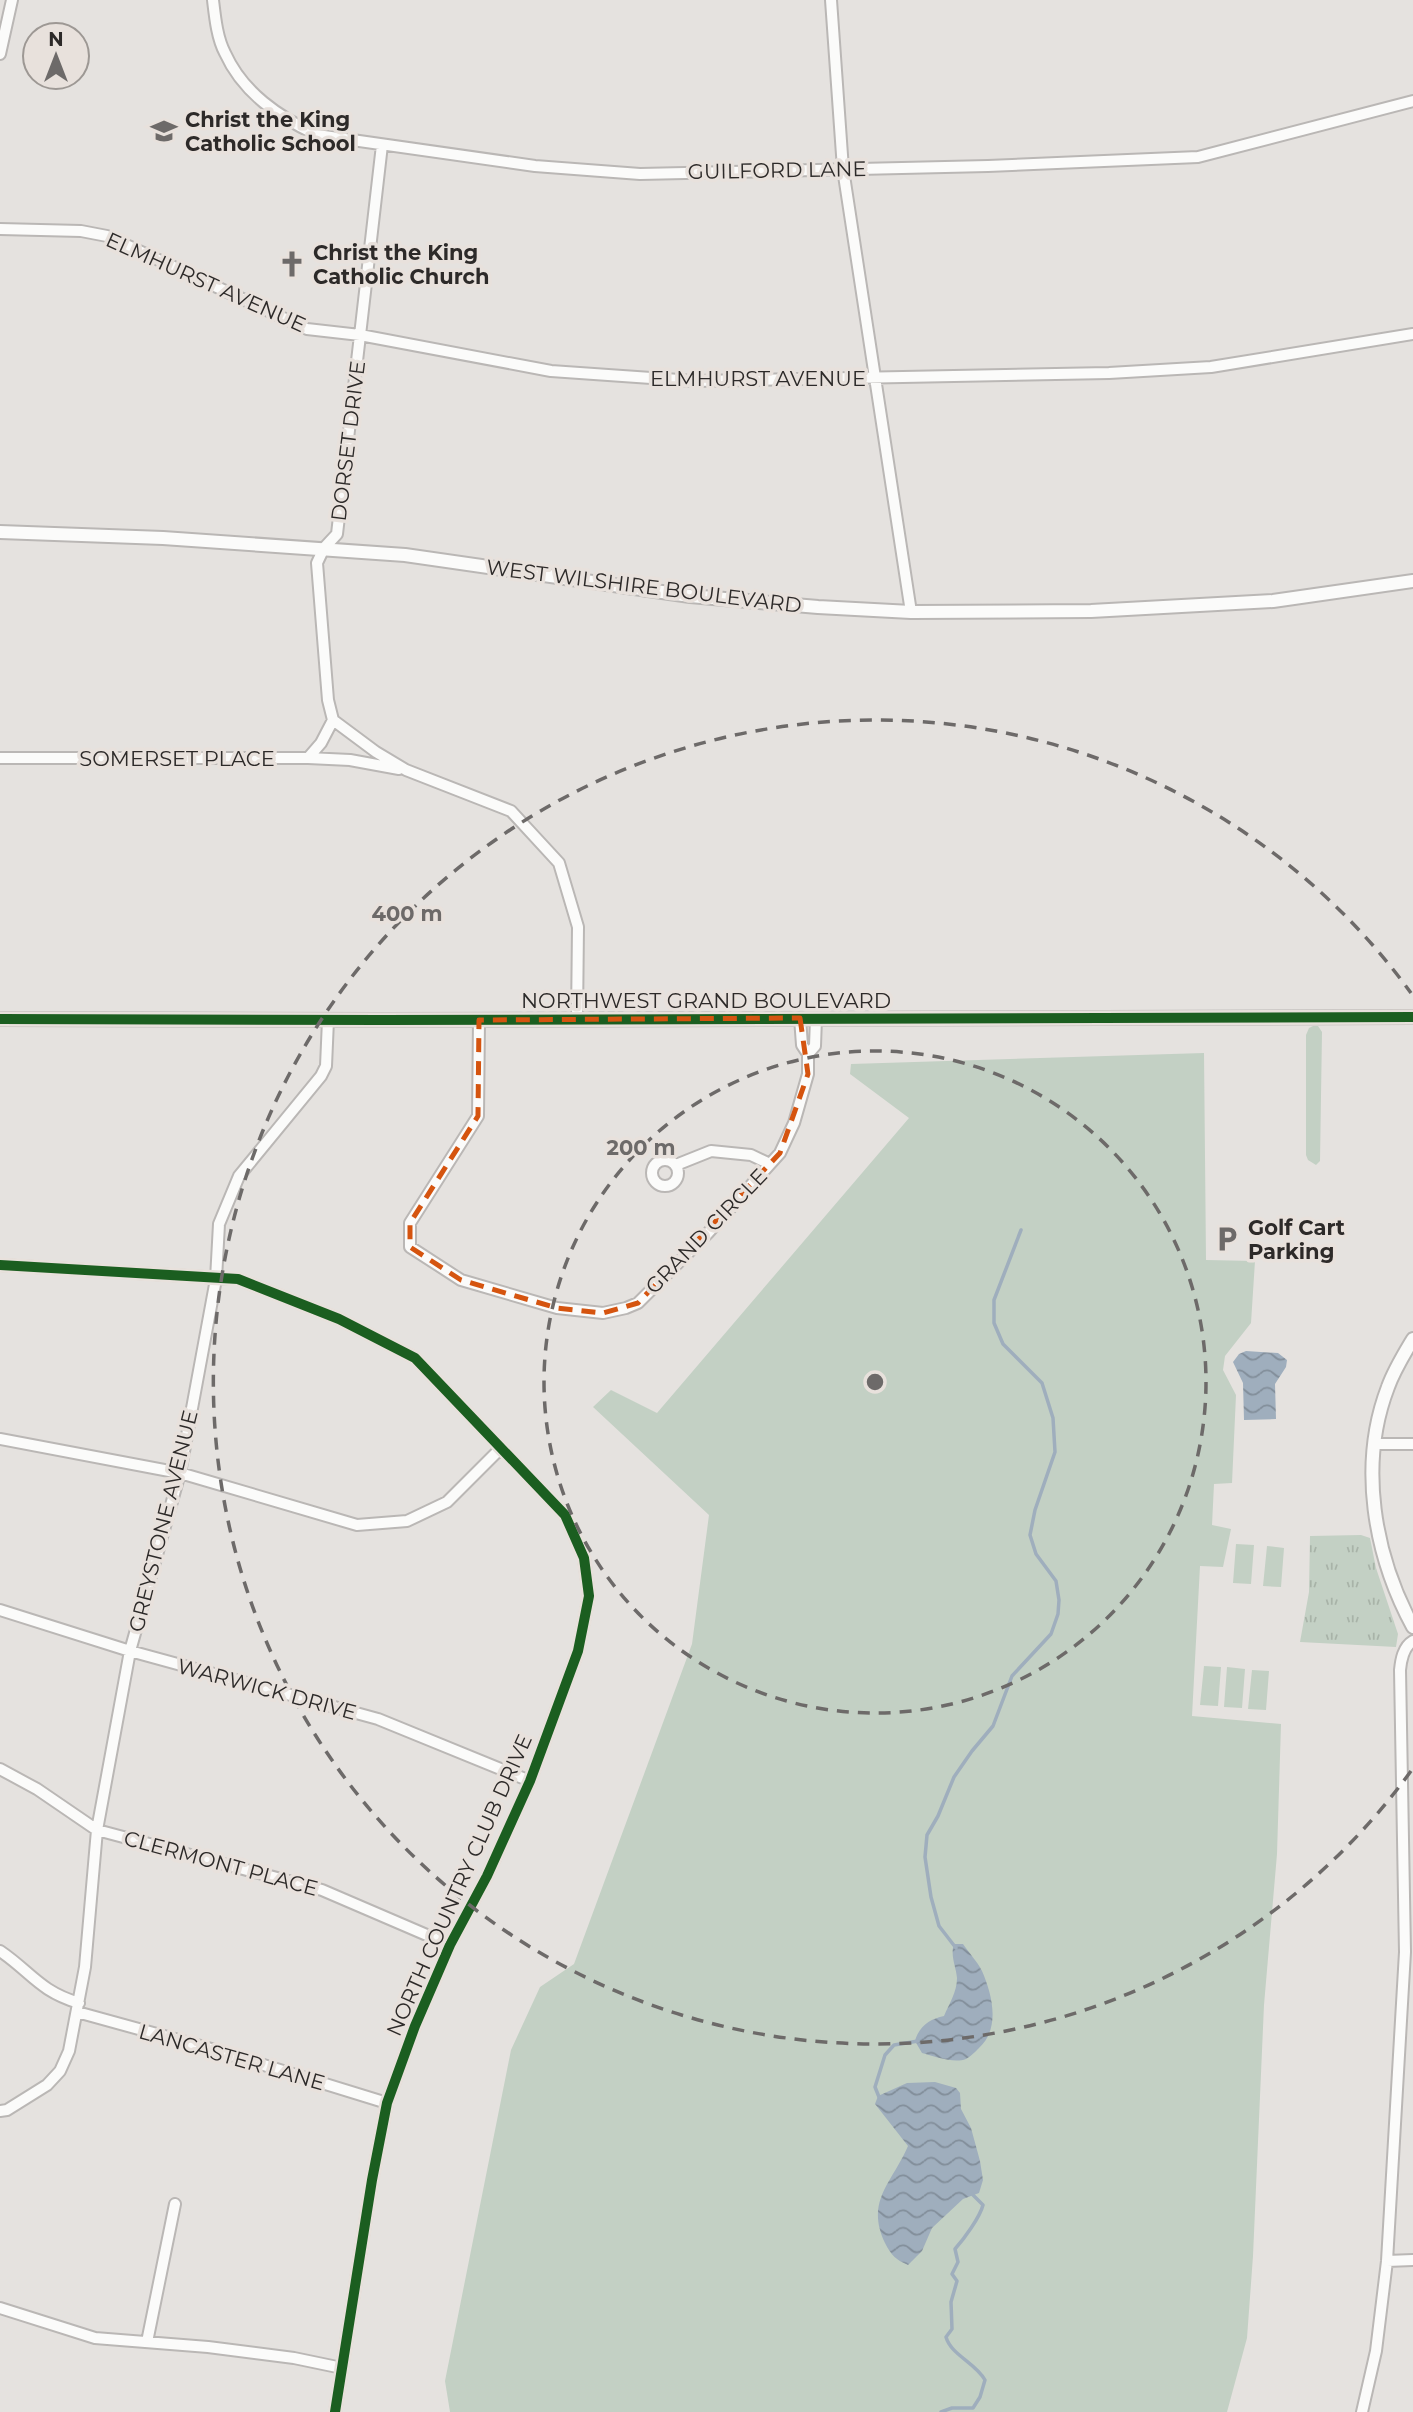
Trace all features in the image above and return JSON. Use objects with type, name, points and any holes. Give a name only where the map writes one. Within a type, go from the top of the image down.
[{"type":"street","points":[[0,54],[12,0]]},
{"type":"street","name":"GUILFORD LANE","points":[[213,0],[224,52],[240,79],[266,106],[295,124],[317,135],[535,166],[640,174],[988,166],[1198,157],[1413,100]]},
{"type":"street","points":[[831,0],[843,169],[911,612]]},
{"type":"street","name":"DORSET DRIVE","points":[[333,720],[328,700],[317,563],[324,548],[337,534],[382,145]]},
{"type":"street","name":"ELMHURST AVENUE","points":[[0,229],[81,231],[107,236],[307,329],[360,335],[551,371],[694,382],[1109,373],[1212,367],[1413,334]]},
{"type":"street","name":"WEST WILSHIRE BOULEVARD","points":[[0,532],[133,537],[405,555],[690,596],[911,612],[1091,611],[1273,601],[1413,581]]},
{"type":"street","points":[[308,758],[321,743],[333,720],[376,752],[406,770],[511,811],[558,863],[578,927],[577,1019]]},
{"type":"street","name":"SOMERSET PLACE","points":[[0,758],[308,758],[350,760],[406,770]]},
{"type":"street","name":"NORTHWEST GRAND BOULEVARD","points":[[0,1018],[479,1020],[1413,1017]]},
{"type":"street","name":"GRAND CIRCLE","points":[[479,1020],[478,1116],[410,1223],[410,1247],[461,1280],[557,1308],[603,1313],[638,1303],[780,1153],[794,1123],[808,1074],[808,1054],[802,1045],[800,1018]]},
{"type":"street","name":"GRAND CIRCLE","points":[[808,1054],[815,1046],[816,1018]]},
{"type":"street","name":"GREYSTONE AVENUE","points":[[0,2111],[7,2110],[47,2084],[60,2071],[69,2050],[85,1966],[97,1830],[130,1651],[180,1473],[216,1279],[219,1224],[239,1176],[321,1076],[326,1066],[328,1020]]},
{"type":"street","points":[[676,1165],[711,1152],[739,1153],[770,1164]]},
{"type":"street","name":"NORTH COUNTRY CLUB DRIVE","points":[[0,1265],[238,1279],[339,1319],[415,1358],[565,1515],[584,1558],[589,1596],[578,1651],[530,1781],[487,1876],[450,1944],[415,2026],[387,2103],[335,2412]]},
{"type":"street","points":[[1413,1339],[1387,1388],[1374,1444],[1372,1481],[1382,1548],[1396,1593],[1413,1627]]},
{"type":"street","points":[[0,1439],[180,1473],[357,1525],[407,1521],[447,1502],[500,1449]]},
{"type":"street","points":[[1374,1444],[1413,1444]]},
{"type":"street","name":"WARWICK DRIVE","points":[[0,1610],[130,1651],[379,1719],[530,1781]]},
{"type":"street","points":[[1362,2412],[1376,2351],[1387,2261],[1405,1952],[1400,1670],[1401,1660],[1409,1643],[1413,1641]]},
{"type":"street","name":"CLERMONT PLACE","points":[[0,1769],[37,1789],[97,1830],[322,1890],[450,1944]]},
{"type":"street","name":"LANCASTER LANE","points":[[0,1951],[40,1986],[78,2008],[387,2103]]},
{"type":"street","points":[[146,2342],[175,2204]]},
{"type":"street","points":[[1387,2261],[1413,2260]]},
{"type":"street","points":[[0,2308],[95,2338],[208,2347],[294,2358],[342,2368]]},
{"type":"highlighted area","points":[[800,1018],[808,1074],[780,1153],[638,1303],[603,1313],[557,1308],[461,1280],[410,1247],[410,1223],[478,1116],[479,1020]]},
{"type":"green space","points":[[1313,1026],[1318,1026],[1322,1032],[1320,1161],[1316,1165],[1308,1160],[1306,1155],[1306,1035]]},
{"type":"green space","points":[[1204,1053],[1206,1260],[1255,1261],[1251,1323],[1225,1356],[1223,1370],[1236,1395],[1232,1483],[1214,1484],[1212,1525],[1231,1529],[1223,1567],[1200,1566],[1192,1716],[1281,1724],[1277,1854],[1264,2005],[1247,2338],[1227,2412],[450,2412],[445,2381],[511,2050],[540,1987],[574,1964],[692,1644],[709,1515],[593,1407],[611,1390],[657,1413],[909,1118],[850,1074],[851,1064]]},
{"type":"green space","points":[[1361,1535],[1370,1538],[1376,1568],[1398,1634],[1396,1647],[1300,1642],[1309,1592],[1310,1536]]},
{"type":"green space","points":[[1236,1544],[1254,1545],[1251,1584],[1233,1583]]},
{"type":"green space","points":[[1267,1546],[1284,1548],[1281,1587],[1263,1586]]},
{"type":"green space","points":[[1204,1666],[1221,1667],[1218,1706],[1200,1705]]},
{"type":"green space","points":[[1227,1667],[1245,1669],[1242,1708],[1224,1707]]},
{"type":"green space","points":[[1252,1670],[1269,1671],[1266,1710],[1248,1709]]},
{"type":"water","points":[[1246,1351],[1278,1353],[1287,1360],[1286,1367],[1275,1384],[1276,1419],[1244,1420],[1243,1383],[1233,1362],[1239,1354]]},
{"type":"water","points":[[954,1944],[963,1944],[980,1967],[989,1990],[992,2011],[986,2040],[968,2058],[956,2061],[922,2053],[915,2041],[926,2024],[944,2016],[952,1998],[957,1978],[953,1957]]},
{"type":"water","points":[[935,2082],[956,2088],[960,2093],[961,2109],[971,2128],[983,2180],[979,2193],[963,2199],[932,2228],[922,2251],[908,2265],[894,2257],[887,2247],[878,2215],[883,2193],[908,2146],[875,2104],[878,2096],[907,2083]]},
{"type":"waterway","points":[[956,1948],[939,1926],[931,1897],[925,1857],[927,1835],[954,1777],[993,1726],[1012,1676],[1051,1634],[1058,1614],[1056,1581],[1036,1554],[1030,1535],[1035,1510],[1055,1452],[1053,1418],[1042,1383],[1003,1344],[994,1323],[994,1300],[1021,1230]]},
{"type":"waterway","points":[[879,2097],[875,2087],[885,2055],[894,2045],[918,2041]]},
{"type":"waterway","points":[[941,2412],[952,2408],[973,2408],[980,2397],[985,2380],[953,2349],[946,2337],[952,2329],[951,2302],[957,2281],[952,2274],[958,2262],[955,2249],[975,2222],[983,2205],[972,2194]]},
{"type":"cycle path","points":[[0,1019],[1413,1017]]},
{"type":"cycle path","points":[[0,1265],[238,1279],[339,1319],[415,1358],[565,1515],[584,1558],[589,1596],[578,1651],[530,1781],[487,1876],[450,1945],[415,2026],[387,2103],[335,2412]]},
{"type":"place","name":"Christ the King Catholic School","points":[[164,131]]},
{"type":"place","name":"Christ the King Catholic Church","points":[[292,264]]},
{"type":"place","name":"Golf Cart Parking","points":[[1227,1239]]}]
